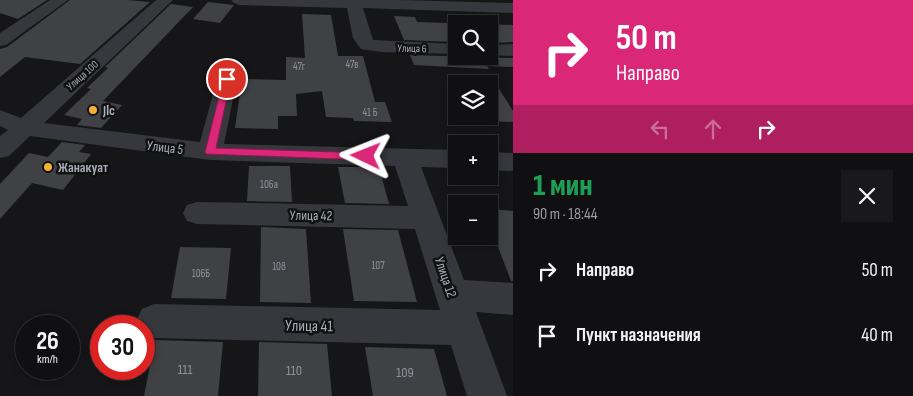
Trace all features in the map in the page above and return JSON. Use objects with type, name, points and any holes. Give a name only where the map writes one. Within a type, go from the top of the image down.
[{"type":"street","points":[[0,41],[60,0]]},
{"type":"street","name":"Улица 100","points":[[0,150],[165,0]]},
{"type":"street","points":[[239,0],[513,8]]},
{"type":"street","name":"Улица 6","points":[[354,3],[362,38],[367,45],[448,49]]},
{"type":"street","points":[[498,50],[513,50]]},
{"type":"street","points":[[210,152],[227,79]]},
{"type":"street","name":"Улица 5","points":[[0,117],[24,128],[210,152],[448,159]]},
{"type":"street","name":"Улица 12","points":[[405,157],[487,396]]},
{"type":"street","points":[[498,161],[513,162]]},
{"type":"street","name":"Улица 42","points":[[198,212],[425,218]]},
{"type":"street","points":[[452,295],[513,298]]},
{"type":"street","name":"Улица 41","points":[[155,321],[464,328]]},
{"type":"building","points":[[0,0],[47,0],[18,19],[0,13]]},
{"type":"building","points":[[70,0],[150,2],[80,64],[25,57],[0,77],[0,49],[7,47]]},
{"type":"building","points":[[208,2],[234,5],[220,23],[193,19]]},
{"type":"building","points":[[171,4],[193,7],[103,101],[122,105],[101,128],[77,125],[82,119],[64,115],[91,89],[87,88],[108,68],[105,67]]},
{"type":"building","points":[[302,14],[331,15],[338,56],[363,56],[375,102],[385,102],[392,122],[354,121],[353,118],[326,117],[322,91],[296,94],[297,116],[278,116],[278,129],[235,128],[242,79],[286,80],[286,57],[305,58]]},
{"type":"building","points":[[394,16],[415,17],[417,22],[448,23],[448,42],[404,40]]},
{"type":"building","points":[[498,24],[513,25],[513,42],[498,43]]},
{"type":"building","points":[[410,55],[448,56],[448,65],[498,65],[498,58],[513,58],[513,67],[487,66],[489,69],[414,65]]},
{"type":"building","points":[[498,87],[513,111],[513,122],[498,121]]},
{"type":"building","name":"Жанакуат","points":[[62,142],[85,145],[79,152],[91,154],[63,190],[32,183],[0,219],[0,184],[29,153],[48,157]]},
{"type":"building","points":[[249,166],[290,166],[292,202],[247,201]]},
{"type":"building","points":[[338,167],[379,167],[389,204],[345,203]]},
{"type":"building","points":[[498,210],[513,211],[513,281],[511,281],[497,245]]},
{"type":"building","points":[[261,227],[306,229],[311,303],[260,302]]},
{"type":"building","points":[[343,229],[398,230],[417,302],[354,301]]},
{"type":"building","points":[[180,247],[231,248],[226,299],[171,298]]},
{"type":"building","points":[[155,340],[223,342],[218,396],[144,396],[147,380],[155,380]]},
{"type":"building","points":[[259,342],[327,344],[332,396],[258,396]]},
{"type":"building","points":[[365,347],[434,349],[447,396],[373,396]]},
{"type":"place","name":"Jlc","points":[[93,110]]},
{"type":"place","name":"Жанакуат","points":[[48,167]]},
{"type":"route","points":[[227,79],[210,152],[366,156]]}]
